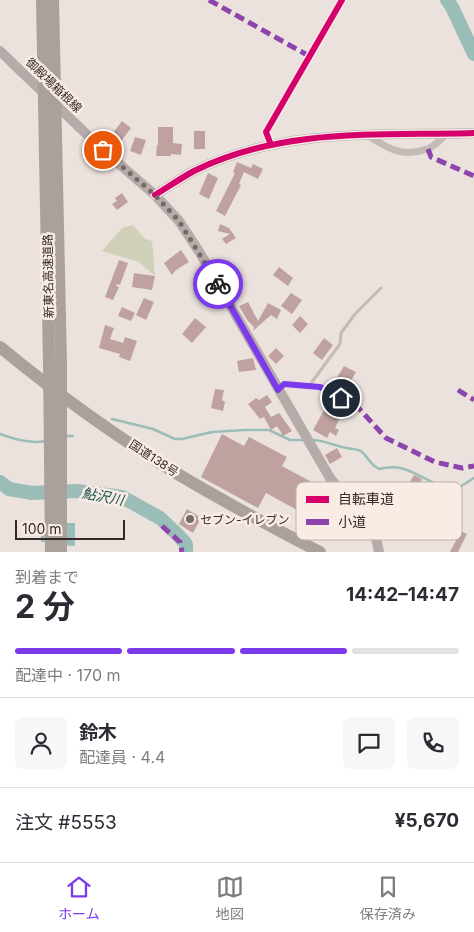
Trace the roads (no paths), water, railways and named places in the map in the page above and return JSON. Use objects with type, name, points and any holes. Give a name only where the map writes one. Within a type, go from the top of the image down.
[{"type":"highway","name":"新東名高速道路","points":[[42,0],[51,552]]},
{"type":"highway","name":"新東名高速道路","points":[[53,0],[62,552]]},
{"type":"highway","name":"国道138号","points":[[0,347],[70,401],[175,472],[258,521],[320,552]]},
{"type":"main road","name":"御殿場箱根線","points":[[0,51],[103,150],[155,195],[179,221],[200,253],[333,482]]},
{"type":"main road","points":[[155,195],[193,171],[226,158],[298,139],[329,136],[474,133]]},
{"type":"street","points":[[270,145],[266,132],[342,0]]},
{"type":"street","points":[[366,135],[391,150],[406,152],[428,149],[446,134]]},
{"type":"lane","points":[[309,386],[340,344],[341,333],[355,314],[381,288]]},
{"type":"lane","points":[[278,390],[284,384],[320,387],[341,398]]},
{"type":"water","points":[[40,523],[75,523],[75,546],[47,545],[47,542],[41,542]]},
{"type":"waterway","points":[[447,0],[474,54]]},
{"type":"waterway","points":[[112,419],[153,429],[175,439],[212,432],[269,430],[290,440],[306,440]]},
{"type":"waterway","points":[[0,434],[28,441],[45,441]]},
{"type":"waterway","points":[[65,436],[73,436]]},
{"type":"waterway","points":[[311,440],[358,450],[379,469],[387,467],[400,468],[433,482]]},
{"type":"waterway","points":[[462,486],[474,478]]},
{"type":"waterway","name":"鮎沢川","points":[[0,482],[9,489],[32,493],[77,491],[122,497],[160,518],[186,544],[186,552]]},
{"type":"place","name":"セブン-イレブン","points":[[190,519]]}]
